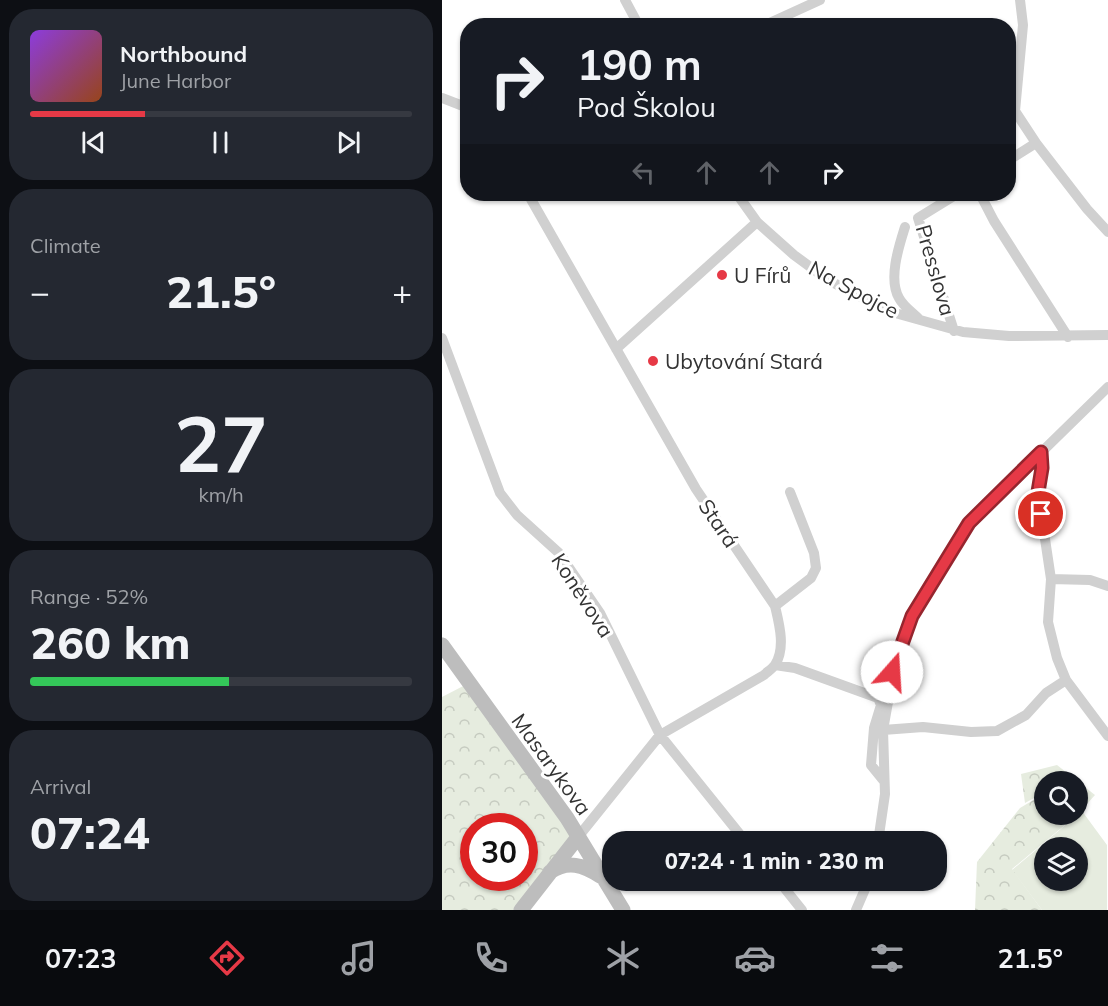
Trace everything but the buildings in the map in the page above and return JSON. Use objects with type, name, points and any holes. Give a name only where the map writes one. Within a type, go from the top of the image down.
[{"type":"street","points":[[625,0],[635,18]]},
{"type":"street","points":[[781,18],[820,0]]},
{"type":"street","points":[[1016,100],[1023,25],[1020,0]]},
{"type":"street","points":[[442,98],[460,105]]},
{"type":"street","points":[[1016,113],[1036,143],[1087,209],[1108,232]]},
{"type":"street","points":[[1016,156],[1036,143]]},
{"type":"street","name":"Stará","points":[[535,201],[696,489],[775,606],[780,628],[779,651],[775,665]]},
{"type":"street","points":[[616,349],[757,222],[742,201]]},
{"type":"street","name":"Presslova","points":[[946,201],[918,218],[954,331]]},
{"type":"street","points":[[984,201],[1068,337]]},
{"type":"street","name":"Na Spojce","points":[[757,222],[794,255],[828,280],[888,311],[954,331],[1009,336],[1108,335]]},
{"type":"street","name":"Presslova","points":[[905,227],[896,255],[895,285],[899,298],[922,321]]},
{"type":"street","name":"Koněvova","points":[[442,338],[500,493],[517,515],[559,553],[600,613],[660,735],[737,831]]},
{"type":"street","points":[[880,831],[885,794],[883,730],[888,702],[885,691],[912,616],[969,523],[1108,387]]},
{"type":"street","points":[[1041,452],[1042,468],[1038,492],[1051,579],[1048,622],[1057,658],[1066,680],[1108,736]]},
{"type":"street","points":[[775,606],[811,578],[816,568],[814,553],[790,492]]},
{"type":"street","points":[[1051,579],[1090,580],[1108,586]]},
{"type":"street","name":"Masarykova","points":[[442,645],[567,818],[602,877]]},
{"type":"street","points":[[521,910],[660,735],[763,675],[775,665],[796,668],[878,699],[881,705],[874,728],[871,765],[884,781]]},
{"type":"street","points":[[883,730],[923,727],[971,732],[997,731],[1026,715],[1046,693],[1066,680]]},
{"type":"street","points":[[550,872],[562,866],[575,864],[589,869],[602,879]]},
{"type":"street","name":"Masarykova","points":[[611,891],[623,910]]},
{"type":"street","points":[[787,891],[802,910]]},
{"type":"street","points":[[856,910],[864,891]]},
{"type":"green space","points":[[469,683],[578,837],[538,888],[538,813],[460,813],[460,891],[536,891],[521,910],[442,910],[442,697]]},
{"type":"green space","points":[[1057,765],[1065,771],[1034,771],[1034,798],[1025,803],[1021,774]]},
{"type":"green space","points":[[1088,789],[1095,795],[1088,803]]},
{"type":"green space","points":[[1034,800],[1034,825],[1065,825],[1051,837],[1034,837],[1034,851],[1012,869],[1042,910],[975,910],[977,862],[1020,808]]},
{"type":"green space","points":[[1088,819],[1107,845],[1107,910],[1042,910],[1012,870],[1034,851],[1034,891],[1088,891],[1088,837],[1051,837],[1065,825],[1088,825]]},
{"type":"place","name":"U Fírů","points":[[722,275]]},
{"type":"place","name":"Ubytování Stará","points":[[653,361]]},
{"type":"route","points":[[892,672],[912,616],[969,523],[1041,452],[1042,468],[1038,492],[1041,514]]}]
